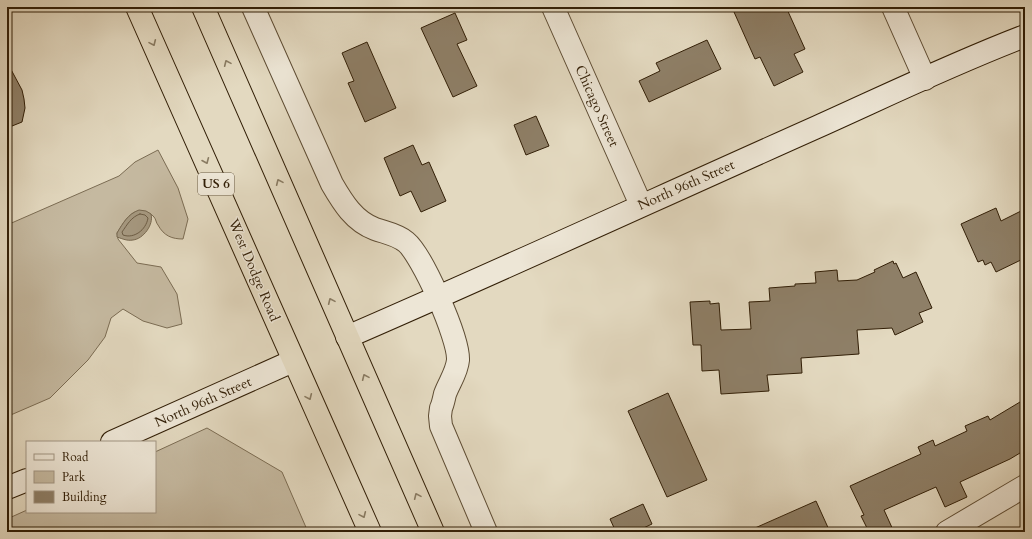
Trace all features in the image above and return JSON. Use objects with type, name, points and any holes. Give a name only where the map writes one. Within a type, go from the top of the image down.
[{"type":"highway","name":"West Dodge Road","points":[[137,7],[370,532]]},
{"type":"highway","points":[[203,7],[432,532]]},
{"type":"street","points":[[253,7],[340,199],[346,208],[367,225],[375,229],[394,234],[406,242],[419,260],[439,297],[457,348],[458,360],[441,408],[441,426],[486,532]]},
{"type":"street","name":"Chicago Street","points":[[553,7],[641,205]]},
{"type":"street","points":[[893,7],[925,79]]},
{"type":"street","name":"North 96th Street","points":[[347,337],[641,205],[1025,36]]},
{"type":"street","name":"North 96th Street","points":[[114,441],[293,361]]},
{"type":"street","points":[[7,488],[26,480]]},
{"type":"street","points":[[947,532],[1025,486]]},
{"type":"green space","points":[[158,150],[178,188],[188,219],[183,239],[175,238],[166,234],[160,229],[153,216],[143,211],[134,212],[124,222],[117,233],[118,239],[137,263],[161,267],[177,294],[182,324],[167,328],[143,321],[123,309],[111,318],[105,337],[88,360],[50,398],[7,416],[7,225],[119,176],[135,162]]},
{"type":"green space","points":[[207,428],[282,472],[308,532],[7,532],[7,519],[26,510],[26,513],[156,513],[156,452]]},
{"type":"water","points":[[139,210],[146,211],[151,214],[151,223],[147,231],[137,239],[133,240],[117,237],[117,233],[126,219]]},
{"type":"building","points":[[745,7],[786,7],[805,49],[794,54],[803,72],[774,86],[760,57],[755,59],[734,12]]},
{"type":"building","points":[[455,13],[467,40],[457,44],[477,86],[453,97],[421,28]]},
{"type":"building","points":[[707,40],[721,69],[649,102],[639,81],[660,71],[656,63]]},
{"type":"building","points":[[367,42],[396,108],[365,122],[348,83],[354,81],[342,53]]},
{"type":"building","points":[[7,62],[22,90],[25,108],[22,122],[7,128]]},
{"type":"building","points":[[536,116],[549,146],[526,155],[514,125]]},
{"type":"building","points":[[413,145],[422,165],[429,162],[446,201],[421,212],[411,191],[400,196],[384,158]]},
{"type":"building","points":[[996,208],[1001,221],[1025,209],[1025,258],[996,272],[991,262],[985,265],[983,260],[978,262],[961,224]]},
{"type":"building","points":[[893,261],[894,264],[896,263],[903,278],[916,272],[932,308],[919,313],[923,322],[895,335],[892,328],[857,330],[859,354],[801,358],[802,373],[767,375],[769,391],[721,394],[719,370],[702,371],[701,345],[693,345],[690,302],[710,301],[710,304],[719,303],[721,330],[751,329],[749,302],[770,301],[769,288],[795,286],[795,284],[816,283],[815,272],[837,270],[838,281],[857,280],[875,272],[874,270]]},
{"type":"building","points":[[668,393],[707,480],[667,497],[628,411]]},
{"type":"building","points":[[1025,399],[1025,450],[1010,459],[960,482],[967,497],[945,507],[936,487],[884,510],[894,532],[869,532],[861,516],[864,515],[850,486],[921,454],[918,447],[933,440],[935,446],[967,431],[965,426],[988,416],[990,420]]},
{"type":"building","points":[[816,501],[830,532],[746,532]]},
{"type":"building","points":[[643,504],[652,524],[635,532],[616,532],[610,519]]}]
